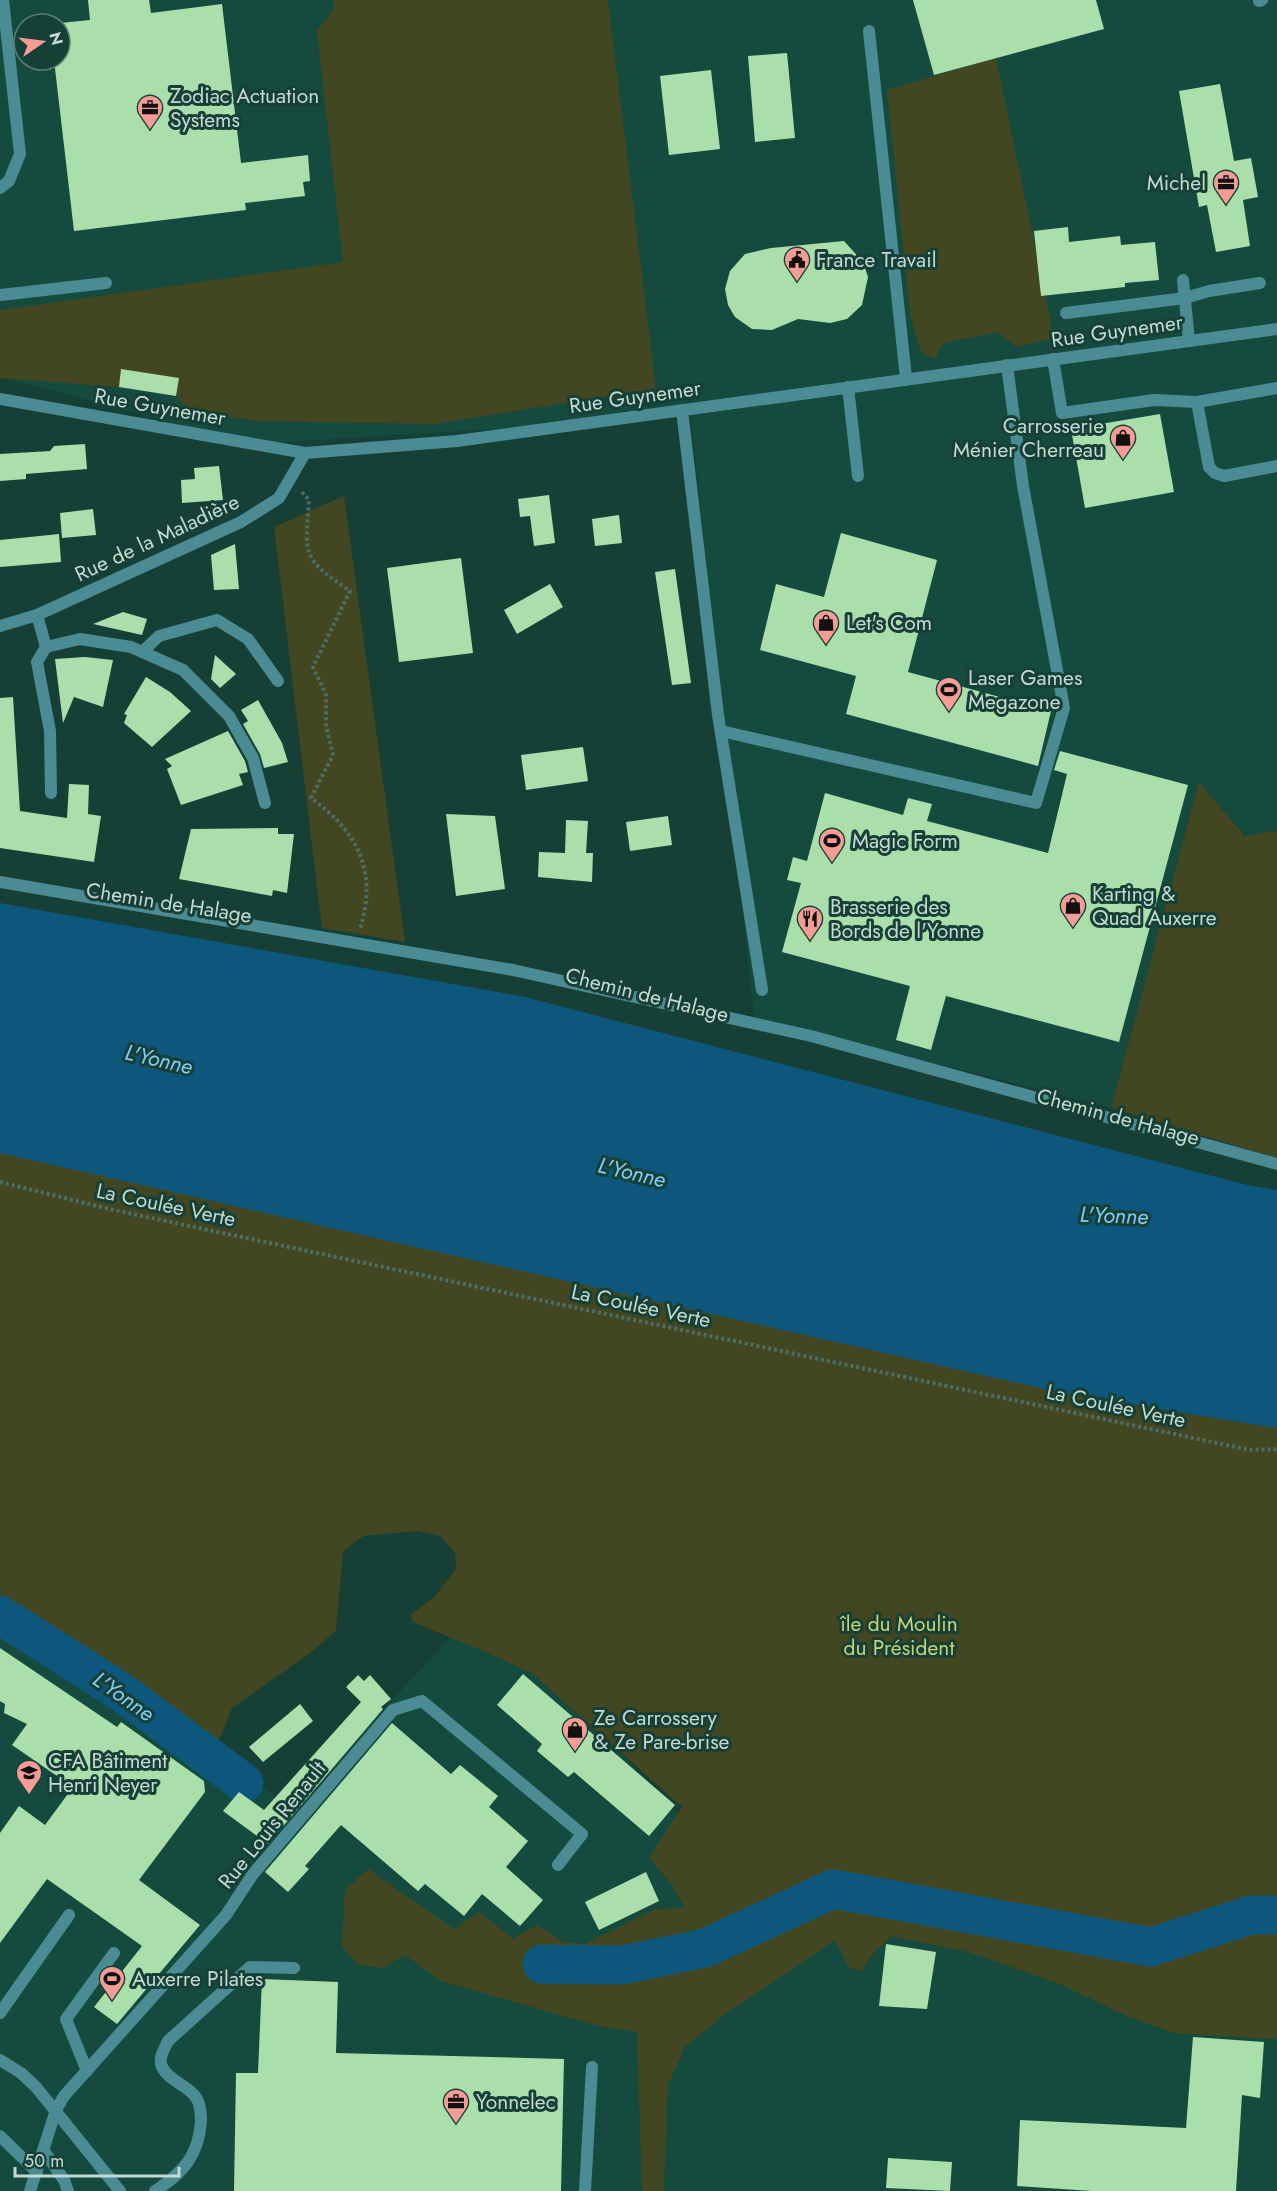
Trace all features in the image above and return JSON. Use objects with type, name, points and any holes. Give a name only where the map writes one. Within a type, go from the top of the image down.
[{"type":"street","points":[[0,188],[9,182],[20,154],[3,0]]},
{"type":"street","points":[[869,31],[906,378]]},
{"type":"street","points":[[1184,280],[1189,341]]},
{"type":"street","points":[[0,295],[106,283]]},
{"type":"street","points":[[1066,313],[1185,298],[1209,291],[1260,283]]},
{"type":"street","name":"Rue Guynemer","points":[[0,399],[305,453],[458,441],[1277,329]]},
{"type":"street","points":[[1053,359],[1062,413],[1154,400],[1197,402],[1277,388]]},
{"type":"street","points":[[721,731],[1036,803],[1064,708],[1023,486],[1007,365]]},
{"type":"street","points":[[848,387],[858,476]]},
{"type":"street","points":[[1197,402],[1209,467],[1215,473],[1224,476],[1277,466]]},
{"type":"street","points":[[682,410],[721,731],[762,990]]},
{"type":"street","name":"Rue de la Maladière","points":[[0,626],[37,615],[241,522],[279,498],[305,453]]},
{"type":"street","points":[[37,615],[46,647]]},
{"type":"street","points":[[142,652],[159,636],[217,620],[248,639],[278,681]]},
{"type":"street","points":[[51,793],[50,731],[37,662],[46,647],[80,639],[131,647],[183,669],[229,716],[253,758],[265,803]]},
{"type":"street","points":[[0,882],[356,941],[513,970],[811,1036],[1255,1160],[1277,1164]]},
{"type":"street","name":"Rue Louis Renault","points":[[30,2191],[56,2110],[64,2096],[226,1915],[253,1874],[393,1710],[422,1701],[582,1834],[558,1865]]},
{"type":"street","points":[[0,2013],[69,1915]]},
{"type":"street","points":[[87,2071],[66,2019],[114,1953]]},
{"type":"street","points":[[155,2191],[176,2178],[193,2159],[200,2134],[201,2111],[195,2095],[173,2080],[162,2067],[160,2057],[168,2041],[250,1967],[294,1968]]},
{"type":"street","points":[[0,2060],[21,2073],[56,2110],[120,2191]]},
{"type":"street","points":[[585,2191],[592,2067]]},
{"type":"street","points":[[0,2136],[37,2172]]},
{"type":"street","points":[[44,2151],[64,2180],[68,2191]]},
{"type":"path","points":[[291,478],[309,500],[306,545],[316,567],[350,591],[313,667],[326,695],[326,725],[333,755],[311,798],[330,812],[351,834],[366,868],[366,910],[356,941]]},
{"type":"path","name":"La Coulée Verte","points":[[0,1182],[121,1211],[1250,1450],[1277,1449]]},
{"type":"shaded area","points":[[0,0],[1277,0],[1277,831],[1246,836],[1199,782],[1111,1108],[754,1017],[691,417],[251,444],[0,376]]},
{"type":"shaded area","points":[[482,1602],[775,1920],[1277,1934],[1277,2191],[0,2191],[0,1614],[75,1656],[293,1809]]},
{"type":"green space","points":[[334,0],[608,0],[656,389],[434,424],[259,421],[189,412],[176,396],[121,370],[119,387],[0,378],[0,310],[343,262],[317,31],[334,9]]},
{"type":"green space","points":[[996,58],[1054,338],[1016,347],[998,332],[943,343],[935,359],[921,352],[910,315],[887,90]]},
{"type":"green space","points":[[344,496],[405,942],[322,928],[274,527]]},
{"type":"green space","points":[[1199,782],[1245,836],[1277,831],[1277,1158],[1111,1108]]},
{"type":"green space","name":"île du Moulin du Président","points":[[0,1135],[1062,1393],[1277,1428],[1277,2037],[1274,2039],[1174,2033],[1129,2017],[1060,1984],[968,1952],[891,1936],[872,1955],[862,1971],[849,1968],[835,1940],[720,2018],[685,2047],[668,2085],[663,2191],[642,2191],[637,2032],[598,2026],[441,1981],[405,1955],[383,1968],[358,1965],[342,1947],[345,1890],[368,1869],[454,1929],[480,1912],[513,1939],[537,1925],[564,1942],[585,1944],[655,1909],[685,1908],[673,1886],[649,1858],[682,1807],[533,1674],[413,1622],[411,1615],[435,1596],[456,1569],[455,1553],[440,1536],[418,1531],[363,1536],[343,1551],[336,1631],[310,1653],[232,1708],[217,1745],[222,1788],[117,1711],[0,1637]]},
{"type":"water","points":[[0,903],[525,997],[1247,1185],[1277,1190],[1277,1428],[1062,1393],[0,1153]]},
{"type":"building","name":"Zodiac Actuation Systems","points":[[88,0],[149,0],[151,13],[222,4],[241,163],[308,155],[310,181],[303,182],[305,196],[245,203],[246,210],[74,231],[55,72],[72,72],[72,22],[90,20]]},
{"type":"building","points":[[913,0],[1096,0],[1104,29],[934,75]]},
{"type":"building","points":[[787,53],[795,138],[755,142],[748,56]]},
{"type":"building","points":[[711,70],[720,149],[669,155],[660,76]]},
{"type":"building","points":[[1220,84],[1234,161],[1251,158],[1258,197],[1243,200],[1250,246],[1216,252],[1207,205],[1199,207],[1179,91]]},
{"type":"building","points":[[1068,227],[1069,242],[1120,236],[1121,245],[1155,242],[1159,280],[1125,283],[1125,287],[1041,296],[1034,231]]},
{"type":"building","name":"France Travail","points":[[844,241],[863,262],[868,277],[862,305],[847,319],[830,323],[798,319],[772,330],[752,329],[735,317],[728,305],[725,289],[730,271],[745,254],[771,248]]},
{"type":"building","points":[[121,369],[179,378],[176,396],[119,387]]},
{"type":"building","name":"Carrosserie Ménier Cherreau","points":[[1160,414],[1174,492],[1085,508],[1071,429]]},
{"type":"building","points":[[85,444],[87,469],[26,474],[26,479],[0,481],[0,454],[50,451],[54,446]]},
{"type":"building","points":[[219,466],[223,500],[182,503],[181,480],[195,479],[194,468]]},
{"type":"building","points":[[549,495],[555,543],[534,546],[530,516],[520,517],[518,499]]},
{"type":"building","points":[[93,509],[96,535],[62,538],[60,513]]},
{"type":"building","points":[[619,515],[622,543],[595,546],[592,519]]},
{"type":"building","points":[[841,533],[937,560],[908,672],[1051,711],[1038,766],[846,714],[856,676],[760,650],[776,584],[824,597]]},
{"type":"building","points":[[59,534],[61,562],[0,567],[0,540]]},
{"type":"building","points":[[235,544],[239,589],[214,590],[211,555]]},
{"type":"building","points":[[461,558],[473,653],[399,662],[387,568]]},
{"type":"building","points":[[675,569],[691,683],[672,685],[655,572]]},
{"type":"building","points":[[550,584],[563,607],[517,634],[504,610]]},
{"type":"building","points":[[123,612],[147,619],[142,635],[93,624]]},
{"type":"building","points":[[215,655],[236,674],[220,688],[211,679]]},
{"type":"building","points":[[85,657],[113,660],[103,707],[74,697],[63,723],[55,659]]},
{"type":"building","points":[[146,677],[170,692],[191,711],[152,747],[124,723],[127,715],[124,714]]},
{"type":"building","points":[[13,697],[20,811],[67,818],[69,784],[89,785],[88,814],[101,816],[94,862],[0,848],[0,698]]},
{"type":"building","points":[[258,700],[282,743],[288,762],[264,768],[260,754],[243,724],[248,721],[241,710]]},
{"type":"building","points":[[228,731],[245,761],[248,772],[239,774],[243,785],[181,805],[167,769],[172,766],[165,759]]},
{"type":"building","points":[[583,747],[588,781],[526,790],[521,755]]},
{"type":"building","points":[[1060,751],[1188,785],[1119,1042],[946,996],[931,1050],[896,1040],[910,986],[782,952],[801,883],[787,880],[793,857],[807,861],[825,793],[903,815],[908,798],[932,804],[927,821],[1048,853],[1067,774],[1054,770]]},
{"type":"building","points":[[446,814],[495,816],[505,889],[456,896]]},
{"type":"building","points":[[668,816],[672,845],[630,851],[626,822]]},
{"type":"building","points":[[566,820],[588,821],[586,853],[593,853],[592,882],[538,877],[539,852],[565,853]]},
{"type":"building","points":[[278,828],[278,834],[294,834],[287,893],[273,890],[272,896],[179,879],[191,829]]},
{"type":"building","points":[[0,1648],[117,1727],[121,1722],[204,1781],[205,1792],[139,1880],[200,1925],[117,2024],[94,2007],[142,1946],[47,1879],[0,1943],[0,1833],[19,1806],[45,1825],[73,1787],[12,1745],[27,1724],[4,1713],[5,1704],[0,1701]]},
{"type":"building","points":[[523,1674],[675,1805],[649,1836],[574,1772],[568,1777],[537,1751],[542,1744],[497,1705]]},
{"type":"building","points":[[358,1675],[364,1681],[370,1675],[391,1699],[381,1707],[383,1709],[268,1844],[223,1811],[239,1792],[264,1810],[361,1702],[346,1687]]},
{"type":"building","points":[[300,1704],[313,1721],[263,1762],[249,1747]]},
{"type":"building","points":[[392,1723],[451,1774],[460,1765],[498,1796],[489,1807],[528,1841],[506,1867],[543,1900],[520,1926],[482,1894],[464,1916],[425,1884],[418,1891],[341,1825],[305,1866],[309,1869],[288,1892],[265,1872]]},
{"type":"building","points":[[646,1872],[659,1901],[599,1930],[585,1902]]},
{"type":"building","points":[[886,1944],[936,1952],[927,2009],[879,2006]]},
{"type":"building","points":[[262,1979],[338,1982],[336,2053],[564,2059],[561,2191],[234,2191],[236,2073],[258,2073]]},
{"type":"building","points":[[1193,2037],[1264,2042],[1260,2098],[1242,2095],[1236,2191],[1092,2191],[1017,2186],[1020,2120],[1186,2128]]},
{"type":"building","points":[[888,2158],[952,2162],[950,2191],[886,2188]]},
{"type":"waterway","name":"L'Yonne","points":[[0,1615],[120,1691],[244,1783]]},
{"type":"waterway","points":[[542,1964],[622,1965],[705,1948],[833,1889],[1151,1947],[1251,1915],[1277,1915]]},
{"type":"place","name":"Zodiac Actuation Systems","points":[[150,131]]},
{"type":"place","name":"Michel","points":[[1226,206]]},
{"type":"place","name":"France Travail","points":[[797,283]]},
{"type":"place","name":"Carrosserie Ménier Cherreau","points":[[1123,461]]},
{"type":"place","name":"Let's Com","points":[[826,646]]},
{"type":"place","name":"Laser Games Megazone","points":[[949,713]]},
{"type":"place","name":"Magic Form","points":[[832,864]]},
{"type":"place","name":"Karting & Quad Auxerre","points":[[1073,929]]},
{"type":"place","name":"Brasserie des Bords de l'Yonne","points":[[810,942]]},
{"type":"place","name":"Ze Carrossery & Ze Pare-brise","points":[[575,1753]]},
{"type":"place","name":"CFA Bâtiment Henri Neyer","points":[[29,1796]]},
{"type":"place","name":"Auxerre Pilates","points":[[112,2002]]},
{"type":"place","name":"Yonnelec","points":[[456,2125]]}]
